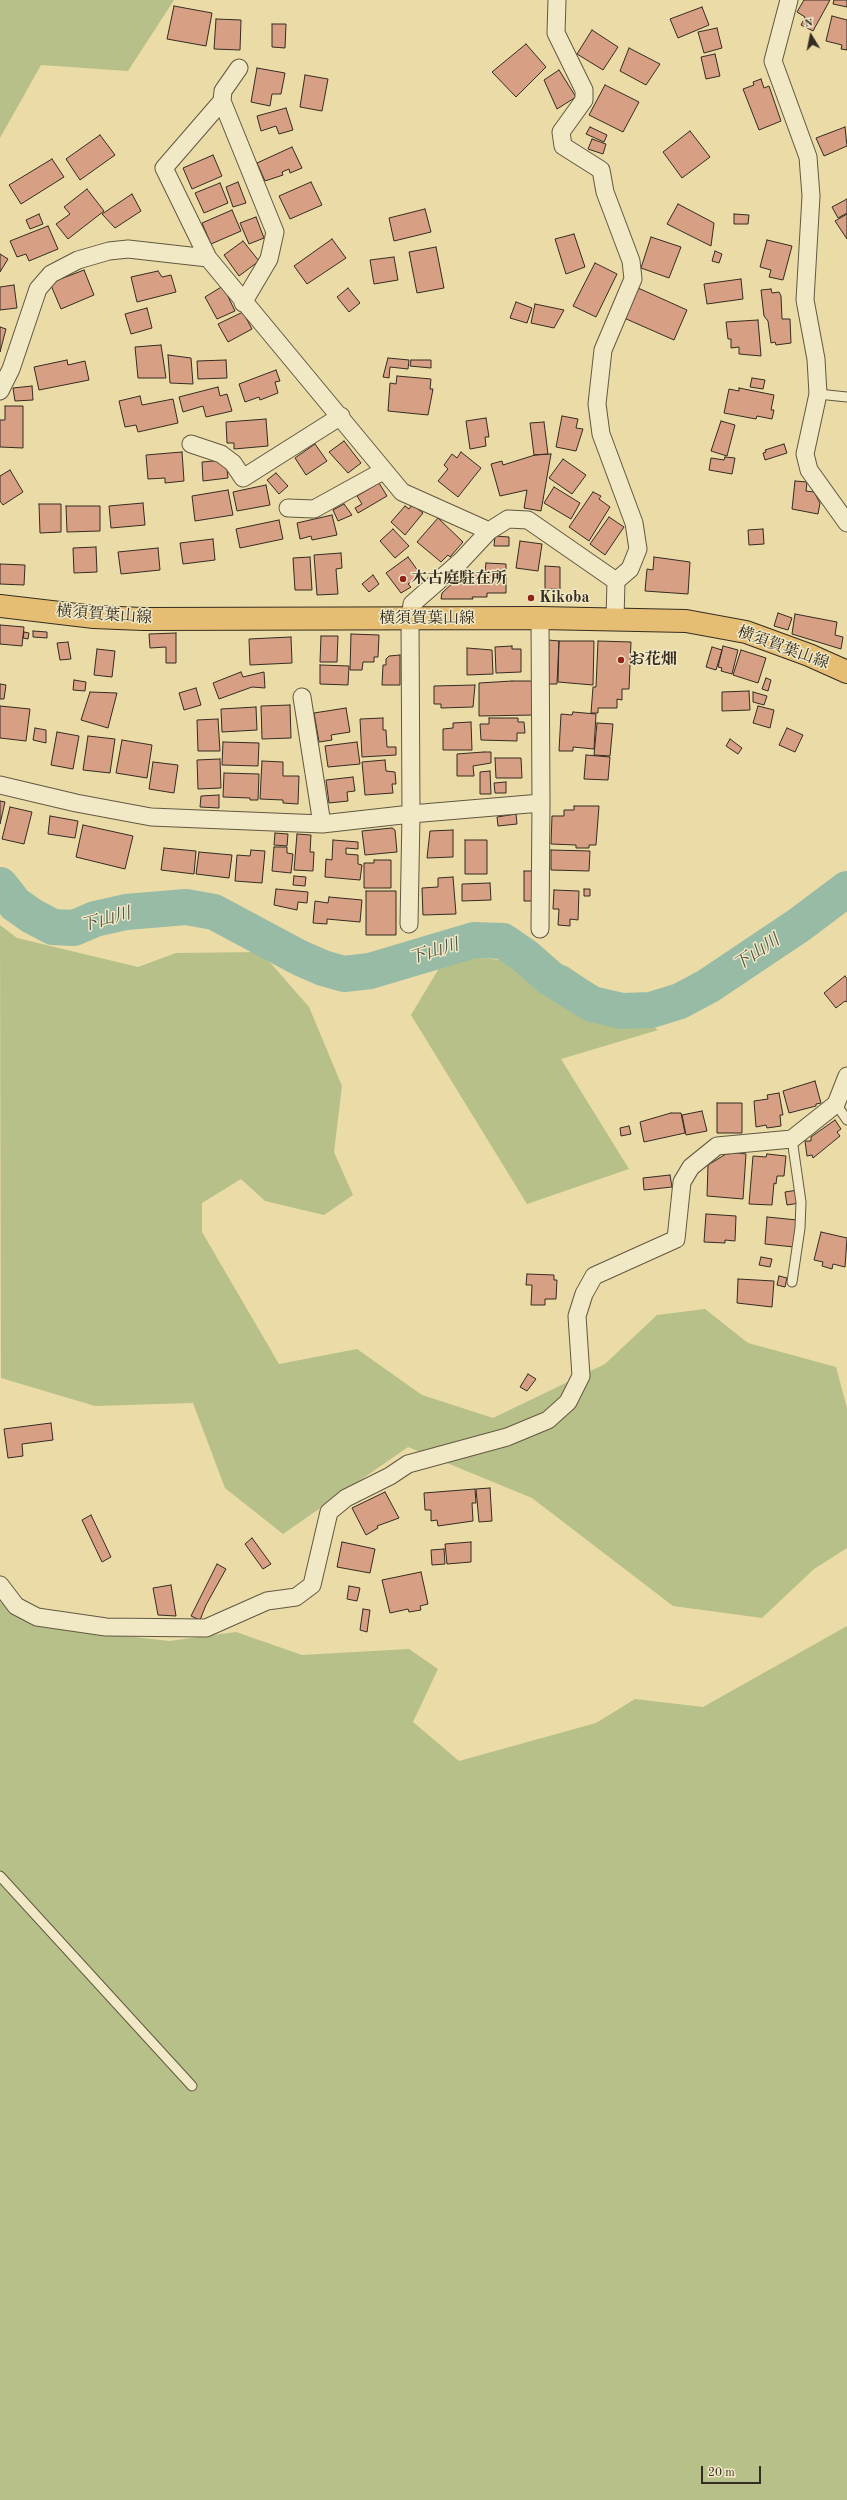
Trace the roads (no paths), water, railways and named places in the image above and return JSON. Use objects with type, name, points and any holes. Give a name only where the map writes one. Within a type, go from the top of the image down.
[{"type":"main road","name":"横須賀葉山線","points":[[0,606],[94,617],[143,619],[540,618],[686,621],[746,632],[809,655],[847,672]]},
{"type":"street","points":[[557,0],[556,33],[584,90],[584,100],[561,132],[563,146],[601,170],[605,192],[631,261],[633,279],[603,350],[597,404],[601,434],[634,522],[638,549],[630,569],[616,580]]},
{"type":"street","points":[[789,0],[774,61],[808,157],[811,196],[805,300],[816,359],[818,394],[804,454],[809,470],[847,523]]},
{"type":"street","points":[[239,68],[223,91],[222,101],[275,232],[269,259],[243,303]]},
{"type":"street","points":[[222,101],[164,168],[208,258],[243,303],[341,416],[383,471],[402,492],[489,531]]},
{"type":"street","points":[[0,391],[11,369],[38,289],[51,274],[78,260],[121,250],[208,258]]},
{"type":"street","points":[[191,444],[221,454],[233,463],[243,478],[341,416]]},
{"type":"street","points":[[288,508],[314,509],[383,471]]},
{"type":"street","points":[[409,924],[410,618],[412,604],[461,561],[489,531],[508,519],[528,520],[616,580]]},
{"type":"street","points":[[615,619],[616,580]]},
{"type":"street","points":[[540,618],[540,929]]},
{"type":"street","points":[[302,697],[322,824]]},
{"type":"street","points":[[0,785],[76,803],[151,817],[322,824],[410,814],[541,803]]},
{"type":"street","points":[[0,1585],[16,1606],[37,1617],[106,1627],[206,1628],[266,1601],[296,1596],[312,1585],[329,1512],[346,1498],[390,1476],[408,1464],[507,1437],[548,1420],[568,1402],[581,1376],[577,1316],[584,1294],[594,1276],[676,1239],[682,1182],[692,1167],[717,1146],[792,1139],[836,1104],[847,1076]]},
{"type":"lane","points":[[818,394],[847,397]]},
{"type":"lane","points":[[836,1104],[847,1120]]},
{"type":"lane","points":[[792,1139],[801,1202],[800,1228],[792,1282]]},
{"type":"lane","points":[[0,1876],[192,2086]]},
{"type":"waterway","name":"下山川","points":[[0,885],[15,904],[32,916],[53,927],[74,928],[95,919],[126,912],[186,907],[214,912],[300,958],[323,968],[344,974],[370,971],[474,940],[503,941],[525,956],[550,978],[592,1004],[622,1011],[651,1010],[680,1001],[708,986],[799,925],[847,889]]},
{"type":"place","name":"木古庭駐在所","points":[[403,579]]},
{"type":"place","name":"Kikoba","points":[[531,598]]},
{"type":"place","name":"お花畑","points":[[621,660]]}]
